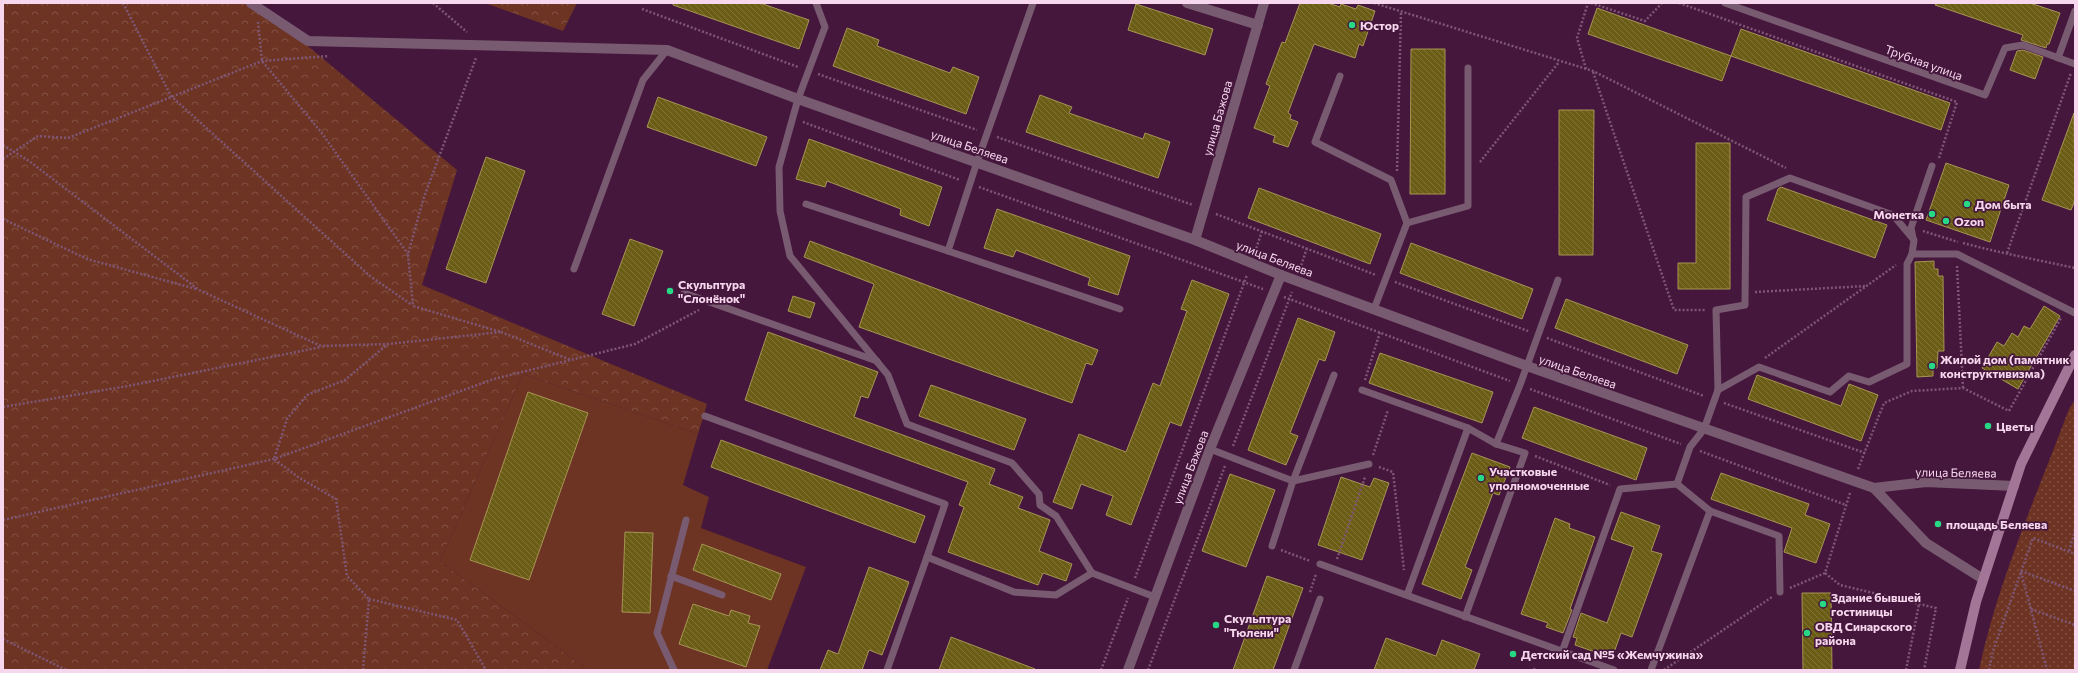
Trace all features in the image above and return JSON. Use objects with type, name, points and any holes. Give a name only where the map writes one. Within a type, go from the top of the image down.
[{"type":"street","points":[[1187,3],[1258,25]]},
{"type":"street","name":"улица Бажова","points":[[1195,240],[1264,3]]},
{"type":"street","name":"улица Беляева","points":[[254,5],[308,42],[481,44],[667,50],[798,99],[1195,240],[1281,275],[1527,366],[1874,488],[1926,482],[2014,486]]},
{"type":"street","name":"улица Бажова","points":[[1128,670],[1210,449],[1275,293],[1281,275]]},
{"type":"street","points":[[1960,670],[1976,602],[2021,464],[2075,355]]},
{"type":"street","name":"улица Беляева","points":[[1874,488],[1926,543],[1983,579]]},
{"type":"lane","points":[[816,3],[824,28],[798,99],[779,167],[780,211],[790,256],[888,375],[907,424],[1012,463],[1039,494],[1040,505],[1056,516],[1092,573],[1155,597]]},
{"type":"lane","points":[[948,251],[977,162],[1033,3]]},
{"type":"lane","name":"Трубная улица","points":[[1725,3],[1738,5],[1985,96],[2005,48],[2022,45],[2075,64]]},
{"type":"lane","points":[[2058,58],[2075,11]]},
{"type":"lane","points":[[574,269],[643,80],[667,50]]},
{"type":"lane","points":[[1407,223],[1468,206],[1468,68]]},
{"type":"lane","points":[[1340,76],[1315,142],[1391,180],[1407,223],[1374,309]]},
{"type":"lane","points":[[1718,390],[1759,367],[1830,392],[1849,376],[1869,382],[1907,364],[1907,264],[1912,254],[1914,240],[1911,228],[1932,166]]},
{"type":"lane","points":[[1677,484],[1690,447],[1704,429],[1718,390],[1716,310],[1745,305],[1746,197],[1790,178],[1893,215],[1914,240]]},
{"type":"lane","points":[[806,204],[1120,309]]},
{"type":"lane","points":[[1912,254],[1957,254],[2075,313]]},
{"type":"lane","points":[[1496,444],[1520,385],[1558,280]]},
{"type":"lane","points":[[684,293],[877,361]]},
{"type":"lane","points":[[1272,546],[1293,481],[1334,375]]},
{"type":"lane","points":[[1362,390],[1468,428],[1496,444],[1525,453],[1465,617]]},
{"type":"lane","points":[[705,416],[945,504],[928,557],[887,670]]},
{"type":"lane","points":[[1407,595],[1468,428]]},
{"type":"lane","points":[[1210,449],[1293,481],[1370,464]]},
{"type":"lane","points":[[1562,652],[1620,489],[1677,484],[1710,511],[1779,536],[1780,592]]},
{"type":"lane","points":[[1652,670],[1710,511]]},
{"type":"lane","points":[[674,670],[657,633],[686,520]]},
{"type":"lane","points":[[928,557],[1014,592],[1056,595],[1092,573]]},
{"type":"lane","points":[[1320,564],[1614,670]]},
{"type":"lane","points":[[672,576],[722,595]]},
{"type":"lane","points":[[1294,670],[1320,600]]},
{"type":"path","points":[[123,3],[171,96],[370,276],[413,306],[501,332],[572,360]]},
{"type":"path","points":[[413,306],[408,254],[424,197],[481,44],[433,3]]},
{"type":"path","points":[[1374,3],[1559,62],[1592,71],[1789,170]]},
{"type":"path","points":[[1586,69],[1577,38],[1588,3]]},
{"type":"path","points":[[1591,3],[1645,21],[1662,3]]},
{"type":"path","points":[[1679,3],[1956,102]]},
{"type":"path","points":[[254,5],[262,61],[321,132],[408,254]]},
{"type":"path","points":[[642,10],[809,71],[1204,209],[1714,400],[1865,453]]},
{"type":"path","points":[[1397,173],[1401,12]]},
{"type":"path","points":[[3,158],[38,136],[68,138],[262,61],[332,56]]},
{"type":"path","points":[[1476,168],[1559,62]]},
{"type":"path","points":[[2007,253],[2075,64]]},
{"type":"path","points":[[1592,71],[1674,310],[1716,310]]},
{"type":"path","points":[[793,118],[970,184],[1275,293],[1846,505]]},
{"type":"path","points":[[3,145],[199,290]]},
{"type":"path","points":[[3,219],[87,258],[199,290],[321,346]]},
{"type":"path","points":[[1911,228],[1990,251],[2007,253],[2075,268]]},
{"type":"path","points":[[1101,670],[1262,231]]},
{"type":"path","points":[[1956,241],[1963,388]]},
{"type":"path","points":[[1761,361],[1912,254]]},
{"type":"path","points":[[1745,292],[1867,286]]},
{"type":"path","points":[[3,520],[274,459],[494,379],[635,344],[712,303]]},
{"type":"path","points":[[1664,670],[1780,592],[1825,573],[1854,481],[1884,403],[1912,391],[1963,388],[2009,411],[2067,309]]},
{"type":"path","points":[[3,407],[128,386],[321,346],[388,344],[501,332]]},
{"type":"path","points":[[1362,390],[1380,332]]},
{"type":"path","points":[[274,459],[287,419],[307,395],[345,380],[388,344]]},
{"type":"path","points":[[1334,569],[1391,401]]},
{"type":"path","points":[[1525,453],[1620,489]]},
{"type":"path","points":[[274,459],[298,477],[336,499],[347,576],[369,599],[457,620],[486,670]]},
{"type":"path","points":[[1370,464],[1393,472],[1404,572]]},
{"type":"path","points":[[2069,551],[2075,531]]},
{"type":"path","points":[[1989,670],[1993,651],[2033,538],[2075,554]]},
{"type":"path","points":[[1272,546],[1320,564],[1307,600]]},
{"type":"path","points":[[2021,571],[2075,591]]},
{"type":"path","points":[[2021,571],[2047,670]]},
{"type":"path","points":[[1825,573],[1840,585],[1936,608],[1924,670]]},
{"type":"path","points":[[363,670],[369,599]]},
{"type":"path","points":[[1906,670],[1919,604]]},
{"type":"path","points":[[2031,609],[2075,626]]},
{"type":"path","points":[[3,639],[66,670]]},
{"type":"green space","points":[[3,3],[256,3],[457,170],[422,285],[707,404],[698,434],[523,374],[440,561],[588,670],[3,670]]},
{"type":"green space","points":[[485,3],[577,3],[563,31]]},
{"type":"green space","points":[[523,374],[698,434],[683,485],[709,497],[701,528],[806,567],[767,670],[588,670],[440,561]]},
{"type":"green space","points":[[2075,400],[2075,670],[1979,670],[1987,636],[2007,571],[2069,409]]},
{"type":"building","points":[[673,3],[760,3],[809,20],[799,49],[673,5]]},
{"type":"building","points":[[1300,3],[1328,3],[1340,7],[1341,4],[1356,9],[1358,5],[1375,11],[1363,46],[1359,44],[1355,58],[1314,44],[1288,113],[1291,115],[1290,119],[1298,122],[1288,147],[1273,142],[1275,136],[1254,128],[1270,86],[1266,84],[1282,42],[1285,43]]},
{"type":"building","points":[[1936,3],[2030,3],[2060,13],[2049,44],[2047,44],[2046,48],[2021,40],[2023,35],[1935,5]]},
{"type":"building","points":[[1136,4],[1213,29],[1205,55],[1128,30]]},
{"type":"building","points":[[1597,8],[1731,56],[1722,81],[1588,34]]},
{"type":"building","points":[[847,28],[879,40],[877,46],[950,73],[953,67],[979,77],[966,114],[833,66]]},
{"type":"building","points":[[1741,29],[1950,103],[1941,130],[1731,56]]},
{"type":"building","points":[[1411,49],[1445,49],[1445,194],[1410,194]]},
{"type":"building","points":[[2023,50],[2043,57],[2035,79],[2010,70],[2017,51]]},
{"type":"building","points":[[1040,95],[1072,107],[1069,113],[1143,139],[1145,133],[1170,142],[1158,178],[1026,132]]},
{"type":"building","points":[[658,97],[767,137],[756,166],[647,127]]},
{"type":"building","points":[[1559,110],[1594,110],[1593,255],[1559,255]]},
{"type":"building","points":[[2074,113],[2075,200],[2071,210],[2042,200]]},
{"type":"building","points":[[809,139],[942,187],[929,226],[900,215],[901,209],[827,181],[825,187],[796,179]]},
{"type":"building","points":[[1696,143],[1730,143],[1730,289],[1678,289],[1678,263],[1696,263]]},
{"type":"building","points":[[486,157],[525,171],[486,283],[446,269]]},
{"type":"building","points":[[1946,163],[2009,185],[1990,242],[1926,220]]},
{"type":"building","points":[[1781,187],[1887,225],[1875,258],[1767,220],[1778,189]]},
{"type":"building","points":[[1259,188],[1381,234],[1370,264],[1248,218]]},
{"type":"building","points":[[997,209],[1130,256],[1118,295],[1088,285],[1090,278],[1016,250],[1013,257],[984,248]]},
{"type":"building","points":[[630,239],[663,251],[634,326],[602,314]]},
{"type":"building","points":[[810,241],[1098,350],[1092,365],[1086,363],[1072,403],[859,327],[874,284],[804,257]]},
{"type":"building","points":[[1411,243],[1533,289],[1522,319],[1400,273]]},
{"type":"building","points":[[1934,261],[1934,269],[1938,269],[1938,276],[1943,276],[1944,351],[1938,351],[1937,368],[1933,368],[1933,376],[1917,377],[1915,262]]},
{"type":"building","points":[[1192,280],[1229,294],[1181,426],[1170,422],[1131,525],[1106,515],[1113,496],[1081,484],[1072,509],[1053,502],[1079,434],[1126,452],[1153,383],[1160,386],[1187,311],[1181,309]]},
{"type":"building","points":[[793,296],[815,303],[810,318],[788,311]]},
{"type":"building","points":[[1566,299],[1688,345],[1677,374],[1555,328]]},
{"type":"building","points":[[2044,306],[2060,316],[2018,389],[1982,368],[1997,342],[2004,346],[2012,333],[2018,337],[2024,326],[2030,329]]},
{"type":"building","points":[[1298,318],[1335,332],[1325,361],[1319,359],[1290,433],[1298,436],[1286,465],[1248,450]]},
{"type":"building","points":[[768,332],[878,372],[868,398],[861,396],[854,417],[995,469],[989,484],[1023,497],[1018,508],[1050,520],[1039,551],[1072,564],[1066,581],[1043,573],[1038,585],[948,552],[964,507],[959,505],[968,482],[745,400]]},
{"type":"building","points":[[1380,353],[1493,392],[1482,423],[1369,383]]},
{"type":"building","points":[[1757,375],[1841,406],[1849,384],[1878,395],[1861,441],[1748,399]]},
{"type":"building","points":[[931,385],[1026,419],[1014,450],[919,416]]},
{"type":"building","points":[[528,392],[588,413],[529,580],[470,560]]},
{"type":"building","points":[[1534,407],[1647,448],[1636,480],[1522,438]]},
{"type":"building","points":[[721,440],[925,516],[915,543],[711,467]]},
{"type":"building","points":[[1472,453],[1510,467],[1499,495],[1493,493],[1465,567],[1472,570],[1461,599],[1422,584]]},
{"type":"building","points":[[1721,473],[1809,504],[1805,515],[1830,524],[1816,563],[1784,552],[1792,528],[1711,499]]},
{"type":"building","points":[[1230,474],[1275,490],[1246,567],[1202,551]]},
{"type":"building","points":[[1341,477],[1370,487],[1374,478],[1389,483],[1362,560],[1318,545]]},
{"type":"building","points":[[1621,512],[1660,526],[1651,551],[1662,554],[1632,637],[1621,633],[1612,658],[1575,645],[1577,638],[1573,637],[1581,613],[1607,623],[1634,547],[1611,539]]},
{"type":"building","points":[[1555,518],[1570,524],[1569,528],[1595,537],[1570,609],[1572,610],[1563,633],[1546,627],[1548,623],[1521,614]]},
{"type":"building","points":[[625,532],[653,533],[650,613],[622,612]]},
{"type":"building","points":[[702,544],[781,574],[771,600],[693,570]]},
{"type":"building","points":[[869,567],[909,582],[882,655],[869,650],[862,670],[820,670],[828,650],[838,654]]},
{"type":"building","points":[[1267,576],[1303,588],[1273,670],[1233,670]]},
{"type":"building","points":[[1802,593],[1831,593],[1832,670],[1803,670]]},
{"type":"building","points":[[693,604],[729,616],[731,610],[750,616],[748,623],[760,626],[746,667],[679,644]]},
{"type":"building","points":[[951,637],[1035,669],[1035,670],[939,670]]},
{"type":"building","points":[[1386,638],[1436,656],[1442,640],[1480,654],[1474,670],[1374,670]]},
{"type":"place","name":"Юстор","points":[[1352,25]]},
{"type":"place","name":"Дом быта","points":[[1967,204]]},
{"type":"place","name":"Монетка","points":[[1932,214]]},
{"type":"place","name":"Ozon","points":[[1946,221]]},
{"type":"place","name":"Скульптура \"Слонёнок\"","points":[[670,291]]},
{"type":"place","name":"Жилой дом (памятник конструктивизма)","points":[[1932,366]]},
{"type":"place","name":"Цветы","points":[[1988,426]]},
{"type":"place","name":"Участковые уполномоченные","points":[[1481,478]]},
{"type":"place","name":"площадь Беляева","points":[[1938,524]]},
{"type":"place","name":"Здание бывшей гостиницы","points":[[1823,604]]},
{"type":"place","name":"Скульптура \"Тюлени\"","points":[[1216,625]]},
{"type":"place","name":"ОВД Синарского района","points":[[1807,633]]},
{"type":"place","name":"Детский сад №5 «Жемчужина»","points":[[1513,654]]}]
